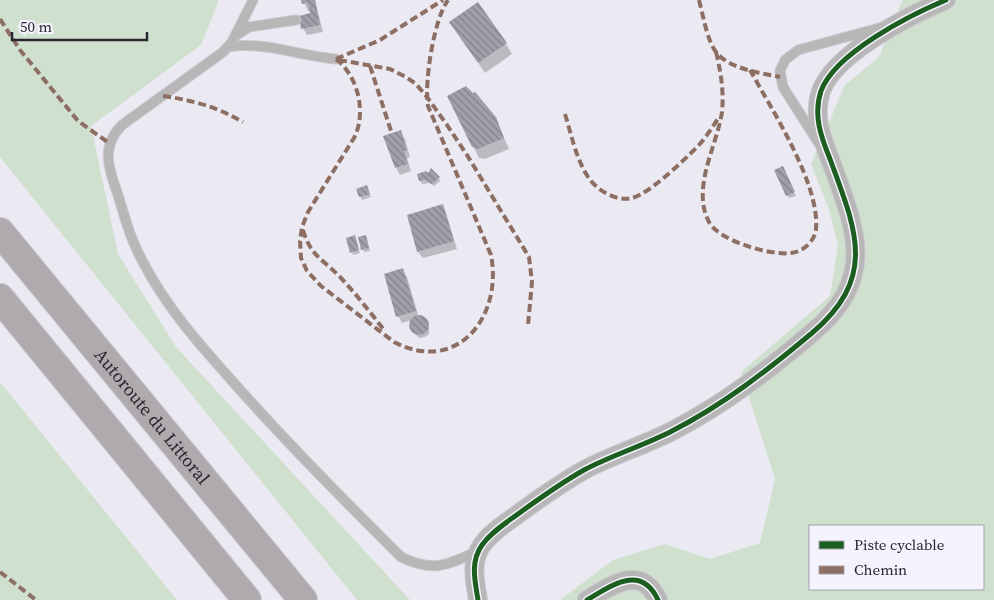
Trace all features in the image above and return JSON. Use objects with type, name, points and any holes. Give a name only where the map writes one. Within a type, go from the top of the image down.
[{"type":"highway","name":"Autoroute du Littoral","points":[[0,232],[302,600]]},
{"type":"highway","points":[[0,298],[247,600]]},
{"type":"street","points":[[488,600],[477,593],[474,569],[478,550],[494,532],[565,482],[597,464],[671,432],[728,399],[774,364],[826,320],[841,301],[854,276],[856,256],[850,222],[823,142],[818,118],[819,100],[825,84],[839,66],[858,50],[886,30],[946,0]]},
{"type":"street","points":[[587,600],[616,583],[627,579],[636,580],[646,585],[654,592],[658,600]]},
{"type":"lane","points":[[253,0],[235,37],[219,56],[122,125],[111,140],[108,152],[111,173],[132,240],[156,284],[186,327],[213,360],[282,437],[401,557],[425,566],[438,566],[454,562],[478,550]]},
{"type":"lane","points":[[235,37],[249,27],[296,20]]},
{"type":"lane","points":[[830,159],[797,111],[783,86],[780,71],[785,60],[790,55],[804,48],[901,22]]},
{"type":"lane","points":[[228,47],[250,45],[318,58],[336,59]]},
{"type":"green space","points":[[0,0],[219,0],[201,45],[91,126],[118,254],[176,347],[410,600],[357,600],[0,157]]},
{"type":"green space","points":[[904,0],[994,0],[994,600],[560,600],[613,560],[665,544],[710,559],[760,543],[775,479],[741,372],[830,296],[838,245],[829,209],[811,164],[845,85],[879,57]]},
{"type":"green space","points":[[0,382],[177,600],[0,600]]},
{"type":"building","points":[[301,0],[315,0],[320,25],[301,29],[299,16],[310,13],[308,3],[302,4]]},
{"type":"building","points":[[478,2],[507,43],[478,63],[449,22]]},
{"type":"building","points":[[466,86],[473,93],[475,92],[496,117],[504,138],[478,149],[472,147],[447,96]]},
{"type":"building","points":[[401,130],[407,150],[404,151],[408,164],[395,168],[383,136]]},
{"type":"building","points":[[783,166],[795,192],[786,196],[774,170]]},
{"type":"building","points":[[431,168],[440,177],[432,184],[426,180],[419,181],[417,174],[426,171],[428,173]]},
{"type":"building","points":[[367,185],[370,194],[359,197],[356,189]]},
{"type":"building","points":[[443,204],[454,241],[417,252],[407,215]]},
{"type":"building","points":[[355,235],[359,250],[350,253],[346,238]]},
{"type":"building","points":[[366,235],[369,248],[361,250],[358,237]]},
{"type":"building","points":[[403,268],[416,311],[396,317],[384,274]]},
{"type":"building","points":[[419,315],[426,318],[429,325],[426,332],[419,335],[412,332],[409,325],[412,318]]},
{"type":"marked path","points":[[336,59],[380,40],[443,0]]},
{"type":"marked path","points":[[336,59],[344,66],[355,85],[360,106],[360,118],[354,138],[308,212],[302,227],[300,241],[301,258],[307,271],[321,286],[394,342],[417,350],[437,351],[456,345],[471,334],[482,318],[490,299],[493,278],[491,255],[428,106],[427,82],[431,51],[438,21],[448,0]]},
{"type":"marked path","points":[[699,0],[710,41],[722,58],[729,63],[755,72],[780,77]]},
{"type":"marked path","points":[[0,19],[20,50],[78,121],[109,143]]},
{"type":"marked path","points":[[716,52],[722,82],[723,104],[704,181],[704,209],[709,222],[723,235],[746,246],[771,252],[791,253],[800,251],[811,242],[816,229],[815,211],[810,191],[803,169],[793,148],[750,70]]},
{"type":"marked path","points":[[339,60],[390,69],[406,77],[416,84],[447,125],[529,257],[532,282],[528,325]]},
{"type":"marked path","points":[[370,66],[391,131]]},
{"type":"marked path","points":[[163,96],[204,105],[224,112],[243,122]]},
{"type":"marked path","points":[[565,114],[576,153],[590,180],[605,193],[623,199],[639,195],[666,176],[699,145],[719,117]]},
{"type":"marked path","points":[[303,230],[306,239],[318,257],[347,284],[384,330]]},
{"type":"marked path","points":[[0,572],[36,600]]},
{"type":"cycle path","points":[[478,600],[474,572],[478,551],[499,528],[584,470],[661,436],[709,410],[779,360],[812,333],[833,312],[846,292],[854,272],[855,252],[853,230],[847,208],[819,126],[818,109],[821,91],[829,77],[857,49],[894,25],[946,0]]},
{"type":"cycle path","points":[[587,600],[616,584],[634,580],[643,582],[651,589],[658,600]]}]
